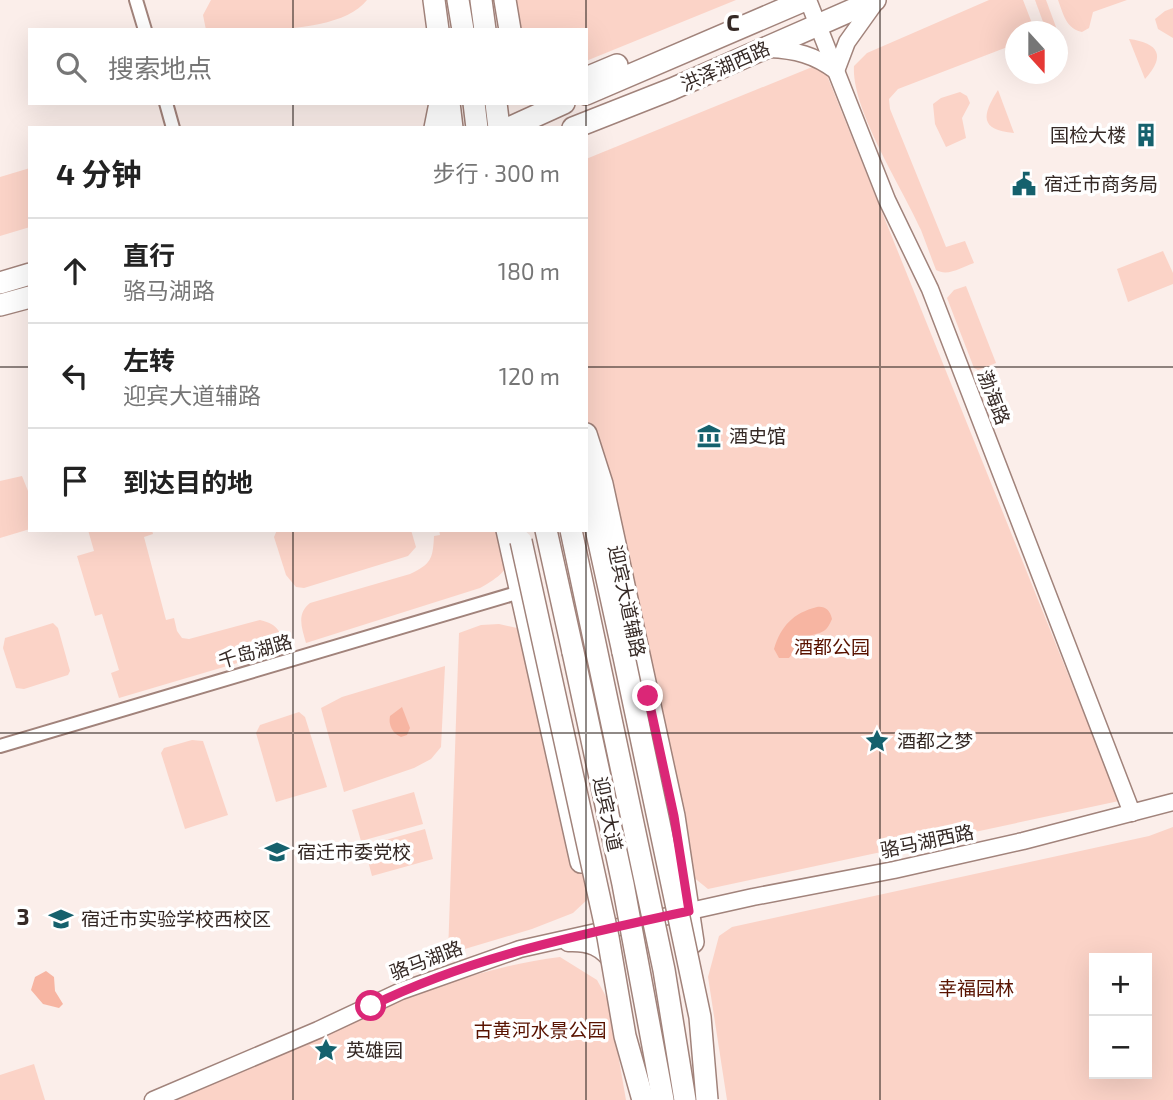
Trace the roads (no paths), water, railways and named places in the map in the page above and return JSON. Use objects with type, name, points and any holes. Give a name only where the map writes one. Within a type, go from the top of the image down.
[{"type":"main road","points":[[458,0],[463,28]]},
{"type":"main road","points":[[481,0],[485,28]]},
{"type":"main road","points":[[505,0],[510,28]]},
{"type":"main road","name":"洪泽湖西路","points":[[588,93],[733,31],[776,8],[806,0]]},
{"type":"main road","name":"洪泽湖西路","points":[[578,126],[672,89],[876,0]]},
{"type":"main road","points":[[588,77],[649,51],[733,31]]},
{"type":"main road","points":[[588,128],[672,89]]},
{"type":"main road","points":[[435,126],[440,105]]},
{"type":"main road","points":[[449,105],[452,126]]},
{"type":"main road","points":[[474,105],[477,126]]},
{"type":"main road","points":[[496,105],[499,126]]},
{"type":"main road","points":[[520,120],[559,105]]},
{"type":"main road","points":[[0,283],[28,275]]},
{"type":"main road","points":[[0,305],[28,297]]},
{"type":"main road","name":"迎宾大道辅路","points":[[588,441],[601,484],[674,816],[714,1100]]},
{"type":"main road","points":[[588,492],[700,1017],[707,1100]]},
{"type":"main road","name":"迎宾大道","points":[[546,532],[623,884],[663,1100]]},
{"type":"main road","name":"迎宾大道","points":[[571,532],[664,970],[685,1100]]},
{"type":"main road","points":[[516,534],[520,592],[579,854],[622,983],[644,1100]]},
{"type":"main road","points":[[516,534],[608,937],[625,1037],[644,1100]]},
{"type":"street","points":[[136,0],[144,28]]},
{"type":"street","name":"渤海路","points":[[806,0],[818,24],[887,200],[930,289],[1132,813]]},
{"type":"street","points":[[763,49],[798,51],[819,59],[836,71],[847,42],[876,0]]},
{"type":"street","points":[[167,105],[172,126]]},
{"type":"street","name":"千岛湖路","points":[[0,746],[520,592]]},
{"type":"street","name":"骆马湖西路","points":[[688,912],[1023,841],[1173,802]]},
{"type":"street","name":"骆马湖路","points":[[153,1100],[318,1030],[401,991],[520,949],[688,912]]},
{"type":"street","points":[[401,991],[515,953],[571,942],[592,944],[604,952],[617,969]]},
{"type":"place","name":"国检大楼","points":[[1146,135]]},
{"type":"place","name":"宿迁市商务局","points":[[1024,184]]},
{"type":"place","name":"酒史馆","points":[[709,436]]},
{"type":"place","name":"酒都之梦","points":[[877,741]]},
{"type":"place","name":"宿迁市委党校","points":[[277,852]]},
{"type":"place","name":"宿迁市实验学校西校区","points":[[61,919]]},
{"type":"place","name":"英雄园","points":[[326,1050]]},
{"type":"park label","name":"酒都公园","points":[[832,647]]},
{"type":"park label","name":"幸福园林","points":[[976,988]]},
{"type":"park label","name":"古黄河水景公园","points":[[540,1030]]}]
